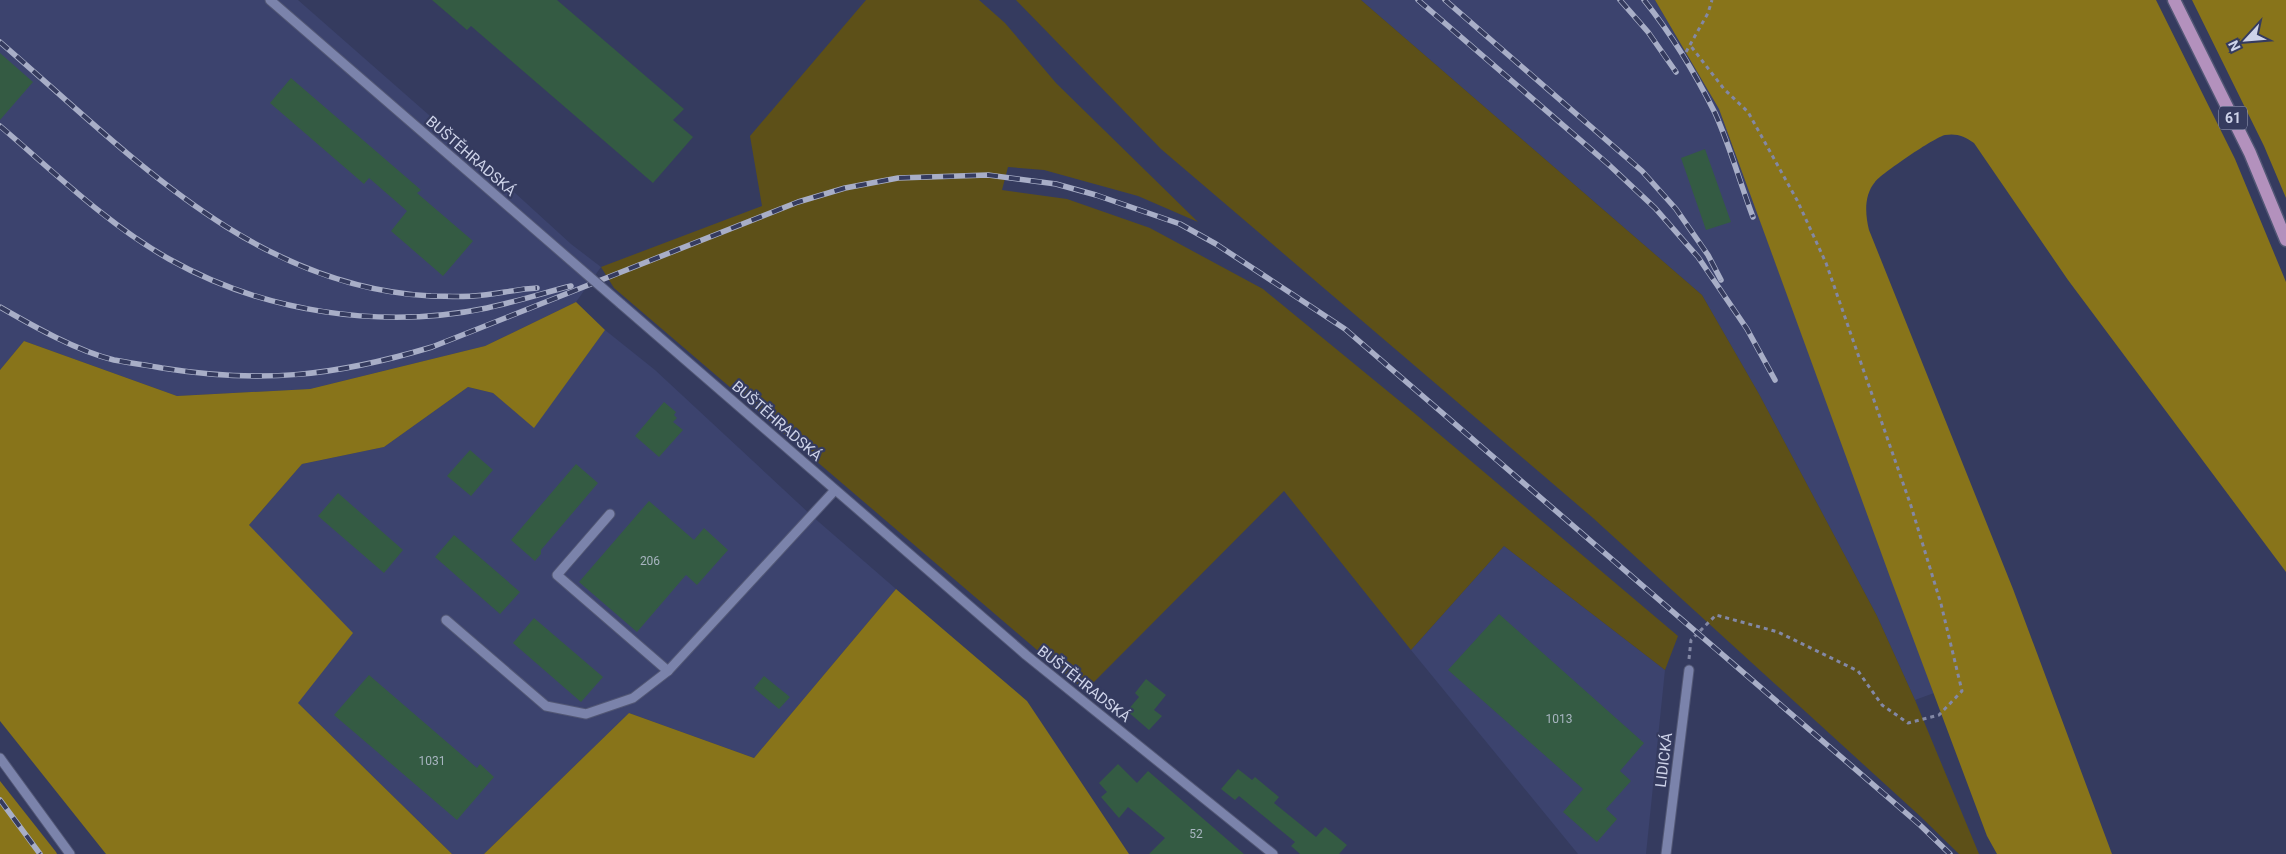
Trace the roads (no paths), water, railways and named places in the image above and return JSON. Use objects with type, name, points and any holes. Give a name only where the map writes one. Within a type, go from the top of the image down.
[{"type":"main road","name":"61","points":[[2174,0],[2250,153],[2286,240]]},
{"type":"street","name":"BUŠTĚHRADSKÁ","points":[[270,0],[1026,656],[1273,854]]},
{"type":"street","points":[[446,620],[546,706],[586,714],[633,698],[668,671],[835,490]]},
{"type":"street","points":[[610,514],[558,575],[668,671]]},
{"type":"street","name":"LIDICKÁ","points":[[1666,854],[1688,670]]},
{"type":"street","points":[[0,758],[70,854]]},
{"type":"railway","points":[[1418,0],[1608,164],[1655,208],[1698,257],[1747,329],[1775,380]]},
{"type":"railway","points":[[1445,0],[1642,171],[1676,209],[1708,255],[1721,280]]},
{"type":"railway","points":[[1620,0],[1648,32],[1676,72]]},
{"type":"railway","points":[[1644,0],[1682,55],[1715,113],[1753,217]]},
{"type":"railway","points":[[0,42],[96,127],[196,207],[250,241],[306,268],[366,287],[431,296],[481,295],[537,288]]},
{"type":"railway","points":[[0,126],[81,197],[146,245],[205,277],[243,292],[283,304],[324,312],[406,317],[447,314],[487,308],[571,286]]},
{"type":"railway","points":[[0,307],[41,330],[85,351],[114,360],[198,373],[233,376],[266,376],[330,371],[363,365],[432,347],[798,202],[845,188],[898,178],[988,175],[1056,184],[1096,195],[1180,224],[1216,244],[1345,329],[1920,825],[1950,854]]},
{"type":"railway","points":[[0,800],[40,854]]}]
